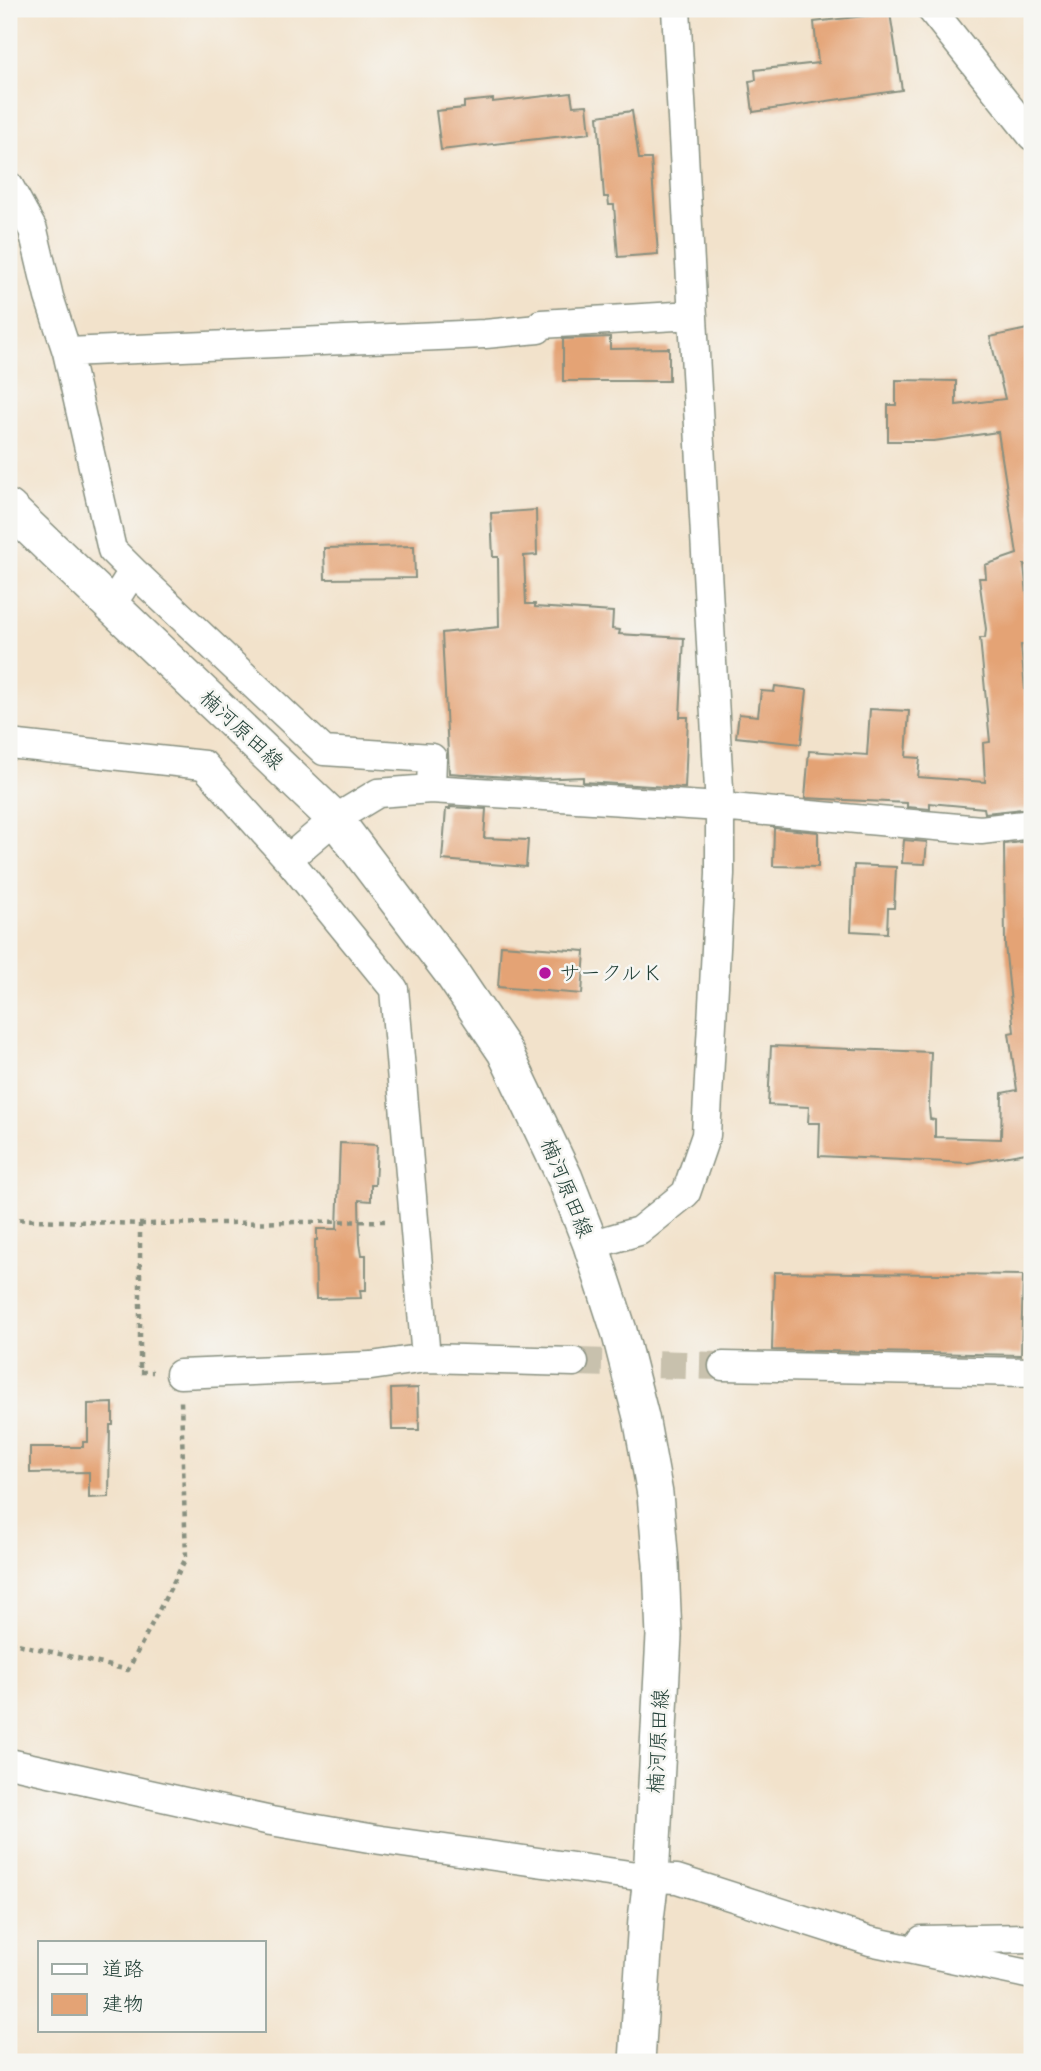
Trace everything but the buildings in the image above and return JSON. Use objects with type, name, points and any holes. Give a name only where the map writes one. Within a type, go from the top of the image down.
[{"type":"main road","name":"楠河原田線","points":[[9,508],[335,819],[451,972],[505,1052],[565,1178],[591,1245],[619,1331],[655,1494],[660,1550],[664,1636],[651,1878],[636,2062]]},
{"type":"street","points":[[591,1245],[639,1231],[686,1193],[706,1135],[720,874],[720,807],[676,9]]},
{"type":"street","points":[[930,9],[1032,136]]},
{"type":"street","points":[[9,186],[33,230],[49,296],[67,352],[112,550],[324,751],[432,758],[430,789]]},
{"type":"street","points":[[67,352],[485,334],[538,329],[541,324],[693,315]]},
{"type":"street","points":[[111,606],[133,571]]},
{"type":"street","points":[[9,744],[204,765],[288,859],[394,989],[426,1359]]},
{"type":"street","points":[[288,859],[335,819],[378,793],[430,789],[720,807],[981,830],[1032,824]]},
{"type":"street","points":[[180,1374],[371,1366],[426,1359],[573,1362]]},
{"type":"street","points":[[723,1366],[1032,1372]]},
{"type":"street","points":[[9,1763],[283,1823],[381,1840],[651,1878],[677,1879],[870,1941],[1032,1975]]},
{"type":"street","points":[[870,1941],[1032,1938]]},
{"type":"path","points":[[9,1219],[140,1224],[413,1220]]},
{"type":"path","points":[[9,1642],[128,1670],[186,1558],[180,1374],[140,1372],[140,1224]]},
{"type":"tunnel","points":[[574,1362],[723,1366]]},
{"type":"place","name":"サークルＫ","points":[[545,973]]}]
